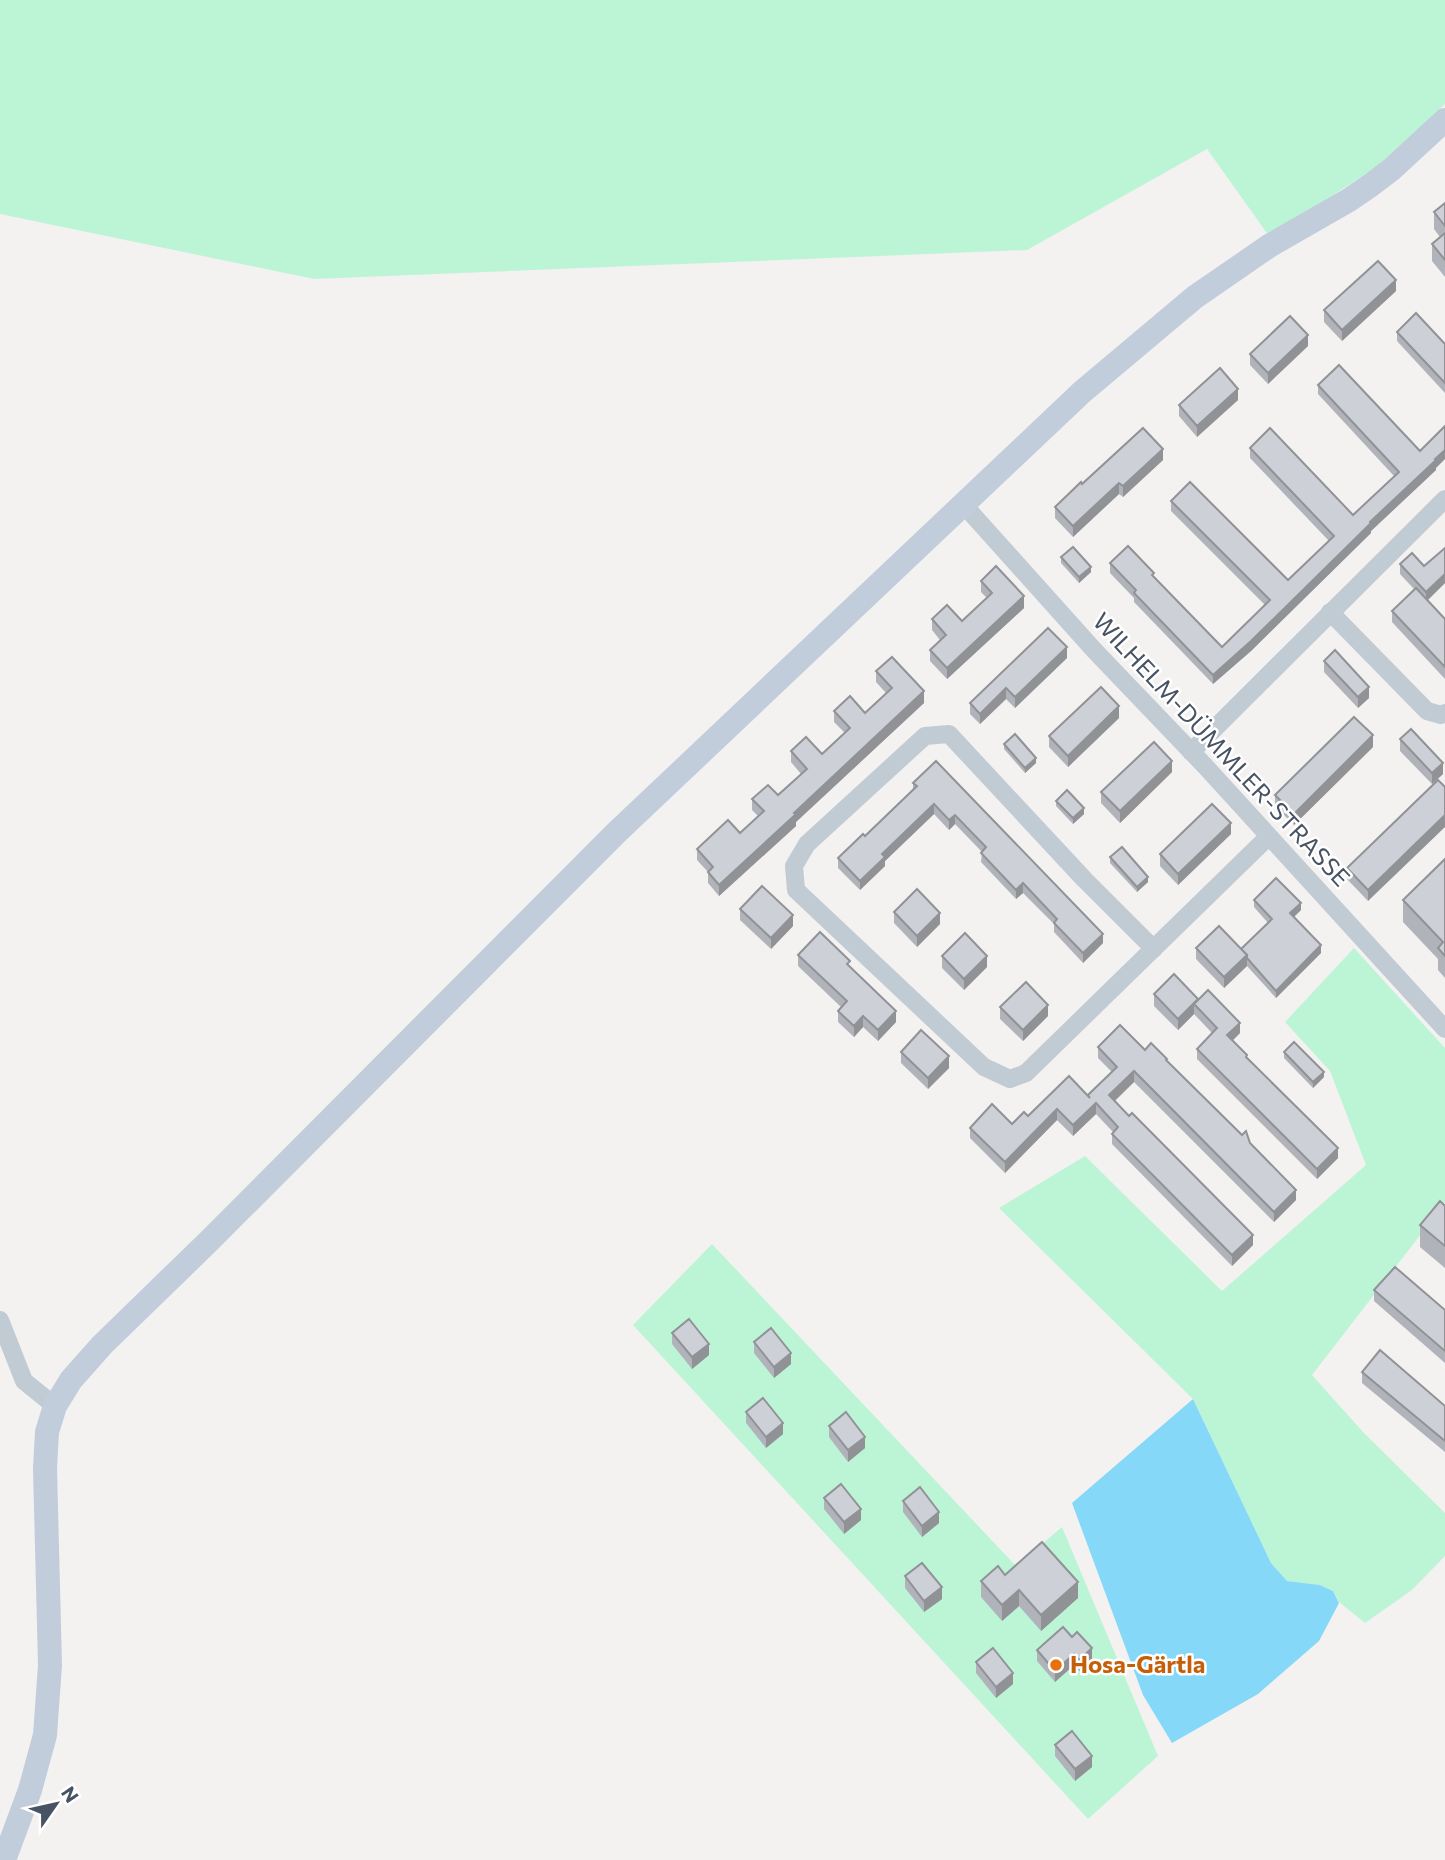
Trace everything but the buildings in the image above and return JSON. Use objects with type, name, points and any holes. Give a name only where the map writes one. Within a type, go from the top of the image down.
[{"type":"main road","points":[[4,1860],[30,1790],[45,1735],[50,1665],[45,1468],[47,1432],[55,1406],[72,1380],[102,1345],[616,833],[1082,392],[1195,297],[1269,246],[1371,185],[1445,120]]},
{"type":"street","points":[[1191,752],[1445,499]]},
{"type":"street","name":"WILHELM-DÜMMLER-STRASSE","points":[[963,504],[1094,650],[1445,1029]]},
{"type":"street","points":[[1330,612],[1427,710],[1441,715],[1445,713]]},
{"type":"street","points":[[1154,949],[1084,879],[949,734],[925,736],[807,844],[794,866],[796,890],[984,1067],[1010,1079],[1026,1073],[1154,949],[1268,837]]},
{"type":"street","points":[[0,1320],[23,1381],[55,1406]]},
{"type":"green space","points":[[0,0],[1445,0],[1445,104],[1391,158],[1269,236],[1207,149],[1027,250],[314,279],[0,214]]},
{"type":"green space","points":[[1354,948],[1445,1048],[1445,1203],[1312,1375],[1364,1433],[1445,1513],[1445,1556],[1412,1590],[1365,1623],[1339,1602],[1333,1591],[1320,1585],[1287,1581],[1271,1563],[1193,1399],[999,1208],[1085,1156],[1222,1291],[1366,1165],[1330,1071],[1285,1022]]},
{"type":"green space","points":[[712,1244],[1016,1566],[1062,1527],[1158,1756],[1088,1819],[633,1325]]},
{"type":"water","points":[[1193,1399],[1271,1563],[1287,1581],[1320,1585],[1333,1591],[1339,1603],[1319,1641],[1258,1694],[1172,1743],[1143,1695],[1072,1503]]},
{"type":"place","name":"Hosa-Gärtla","points":[[1056,1665]]}]
